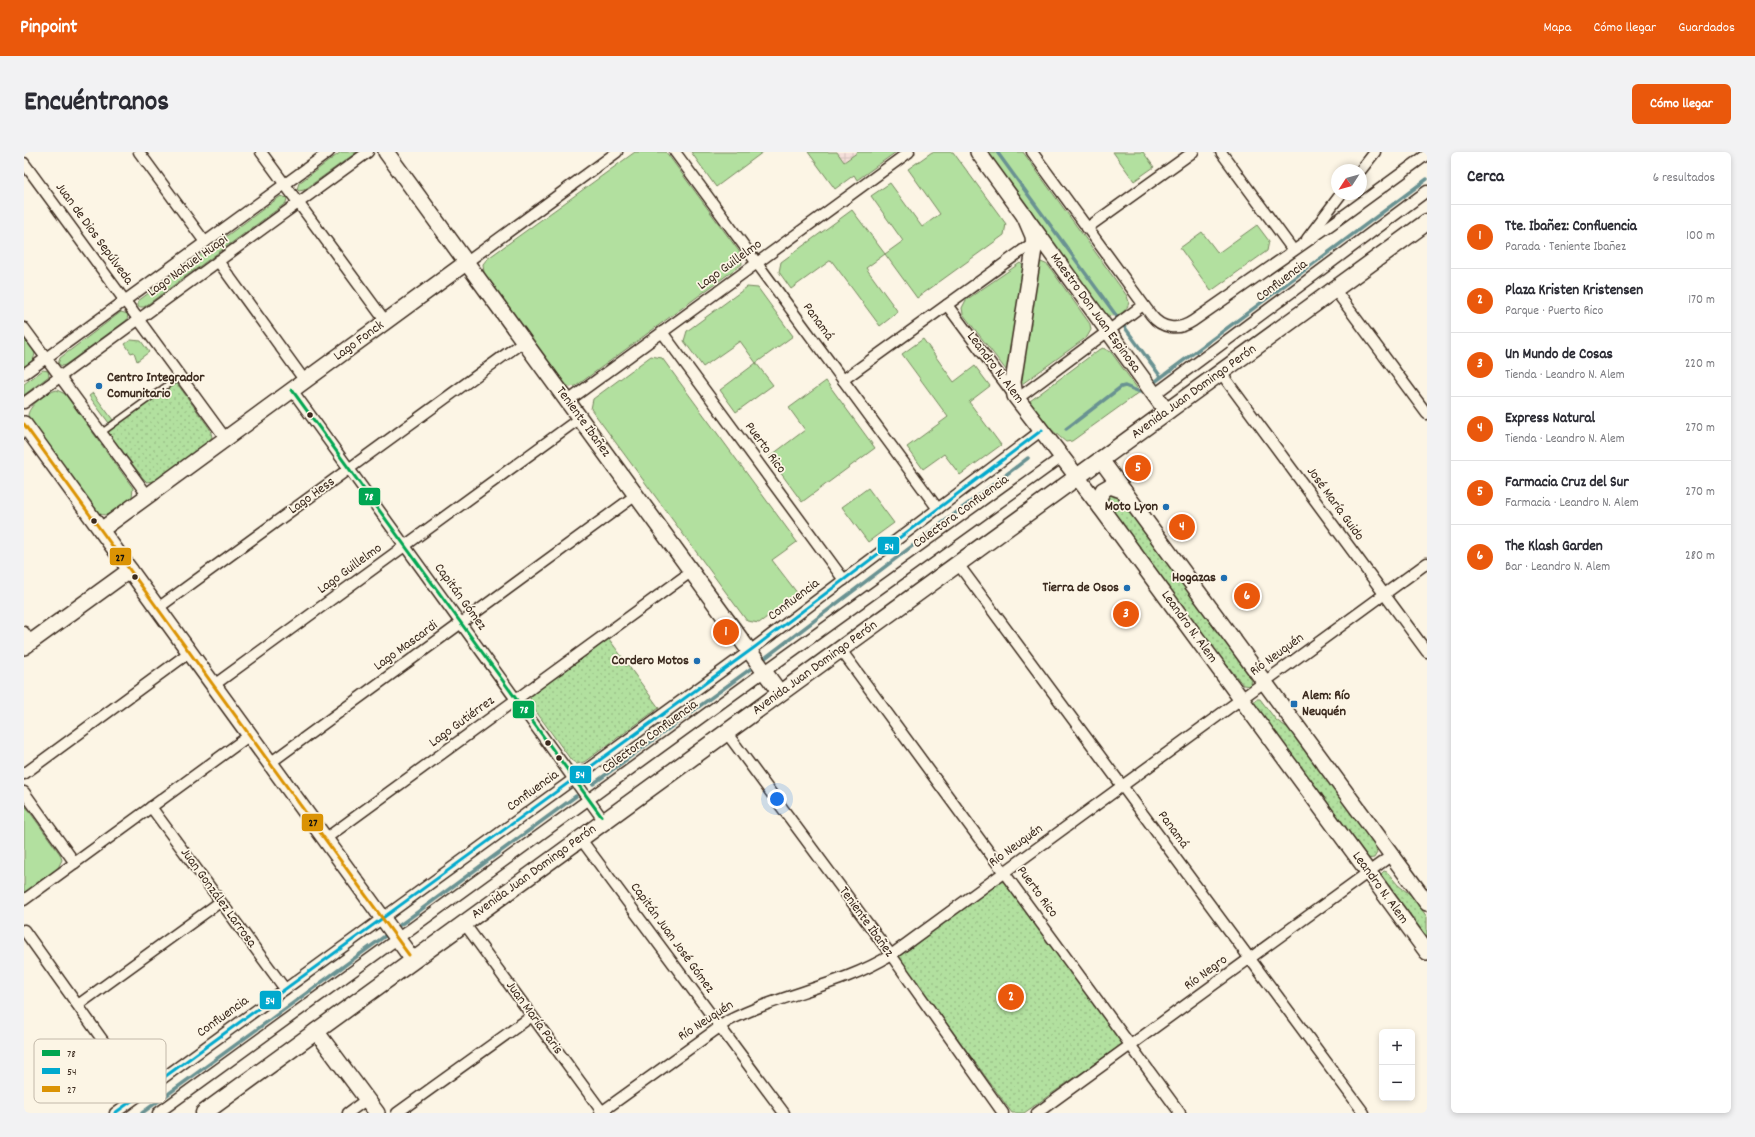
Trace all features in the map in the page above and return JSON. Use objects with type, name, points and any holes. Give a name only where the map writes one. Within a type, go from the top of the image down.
[{"type":"main road","name":"Avenida Juan Domingo Perón","points":[[204,1113],[1427,222]]},
{"type":"main road","points":[[1402,241],[1427,235]]},
{"type":"street","points":[[139,152],[205,242]]},
{"type":"street","points":[[261,152],[386,322]]},
{"type":"street","name":"Lago Nahuel Huapi","points":[[24,374],[329,152]]},
{"type":"street","name":"Lago Nahuel Huapi","points":[[24,402],[368,152]]},
{"type":"street","name":"Teniente Ibañez","points":[[386,152],[780,692]]},
{"type":"street","name":"Lago Fonck","points":[[101,530],[617,152]]},
{"type":"street","name":"Panamá","points":[[675,152],[938,509]]},
{"type":"street","name":"Lago Guillelmo","points":[[568,401],[908,152]]},
{"type":"street","name":"Maestro Don Juan Espinosa","points":[[978,152],[1024,215],[1112,328],[1167,412]]},
{"type":"street","points":[[1032,152],[1157,322],[1170,328],[1179,328],[1189,324],[1332,224],[1425,155]]},
{"type":"street","points":[[1087,228],[1193,152]]},
{"type":"street","points":[[1221,152],[1293,250]]},
{"type":"street","points":[[1366,164],[1375,152]]},
{"type":"street","name":"Juan de Dios Sepúlveda","points":[[24,163],[226,438]]},
{"type":"street","name":"Confluencia","points":[[1154,394],[1427,191]]},
{"type":"street","points":[[1306,241],[1337,200]]},
{"type":"street","name":"Maestro Don Juan Espinosa","points":[[1017,399],[1013,386],[1034,255],[1034,242],[1024,215]]},
{"type":"street","points":[[843,380],[1034,242]]},
{"type":"street","points":[[218,261],[305,381]]},
{"type":"street","points":[[1335,290],[1427,414]]},
{"type":"street","name":"Leandro N. Alem","points":[[947,305],[1017,399],[1078,477],[1242,698],[1427,952]]},
{"type":"street","points":[[1017,399],[1144,305]]},
{"type":"street","points":[[24,328],[148,496]]},
{"type":"street","name":"Puerto Rico","points":[[662,332],[844,580]]},
{"type":"street","name":"Lago Hess","points":[[158,608],[524,341]]},
{"type":"street","name":"José María Guido","points":[[1221,373],[1427,652]]},
{"type":"street","name":"Capitán Gómez","points":[[292,390],[604,821]]},
{"type":"street","name":"Lago Guillelmo","points":[[214,685],[580,418]]},
{"type":"street","points":[[24,424],[413,960]]},
{"type":"street","name":"Confluencia","points":[[166,1076],[750,651],[1042,430]]},
{"type":"street","name":"Colectora Confluencia","points":[[158,1113],[397,938],[1062,457]]},
{"type":"street","name":"Leandro N. Alem","points":[[1101,460],[1427,903]]},
{"type":"street","points":[[1101,508],[1099,498],[1100,494],[1106,488],[1115,487],[1124,491]]},
{"type":"street","name":"Lago Mascardi","points":[[270,763],[636,494]]},
{"type":"street","name":"Río Neuquén","points":[[602,1112],[719,1026],[750,1010],[862,970],[891,955],[1427,563]]},
{"type":"street","name":"Panamá","points":[[958,564],[1123,785],[1364,1113]]},
{"type":"street","points":[[26,641],[130,570]]},
{"type":"street","name":"Lago Gutiérrez","points":[[326,839],[692,571]]},
{"type":"street","name":"Puerto Rico","points":[[841,650],[1180,1113]]},
{"type":"street","points":[[24,774],[190,652]]},
{"type":"street","name":"Teniente Ibañez","points":[[726,732],[891,955],[1003,1113]]},
{"type":"street","points":[[24,900],[250,735]]},
{"type":"street","points":[[24,792],[75,862]]},
{"type":"street","name":"Juan González Larrosa","points":[[151,807],[285,989]]},
{"type":"street","name":"Capitán Juan José Gómez","points":[[580,838],[784,1113]]},
{"type":"street","name":"Río Negro","points":[[1037,1113],[1392,855]]},
{"type":"street","points":[[78,1005],[220,902]]},
{"type":"street","name":"Juan María Paris","points":[[464,923],[602,1112]]},
{"type":"street","points":[[24,930],[102,1039]]},
{"type":"street","points":[[398,1113],[532,1016]]},
{"type":"street","points":[[316,1031],[377,1113]]},
{"type":"street","points":[[348,1113],[367,1099]]},
{"type":"street","name":"Confluencia","points":[[115,1113],[129,1103]]},
{"type":"lane","points":[[101,433],[180,376]]},
{"type":"shaded area","points":[[837,152],[858,152],[844,162]]},
{"type":"green space","points":[[341,152],[357,152],[304,190],[299,191],[297,189],[299,183]]},
{"type":"green space","points":[[635,152],[666,152],[741,254],[742,264],[576,386],[570,387],[564,384],[484,273],[483,264],[487,259]]},
{"type":"green space","points":[[691,152],[763,152],[716,187]]},
{"type":"green space","points":[[808,152],[837,152],[844,162],[858,152],[896,152],[857,180],[854,175],[835,189]]},
{"type":"green space","points":[[932,152],[953,152],[1006,224],[1004,235],[917,298],[885,254],[903,241],[871,196],[890,183],[922,227],[940,214],[908,169]]},
{"type":"green space","points":[[986,152],[1023,152],[1127,296],[1129,302],[1128,306],[1123,312],[1111,316],[1104,313]]},
{"type":"green space","points":[[1113,152],[1143,152],[1154,167],[1134,181]]},
{"type":"green space","points":[[281,196],[287,198],[286,203],[144,307],[138,307],[138,301]]},
{"type":"green space","points":[[852,210],[885,254],[866,268],[898,312],[880,326],[831,260],[791,289],[779,272],[781,262]]},
{"type":"green space","points":[[1257,225],[1269,241],[1267,251],[1211,291],[1180,248],[1202,232],[1218,253]]},
{"type":"green space","points":[[1041,262],[1048,265],[1090,324],[1091,330],[1087,337],[1022,384],[1020,383],[1039,265]]},
{"type":"green space","points":[[1020,263],[1025,267],[1008,370],[1006,370],[963,314],[962,308],[966,300]]},
{"type":"green space","points":[[747,287],[758,288],[793,336],[756,363],[740,341],[703,367],[684,341],[687,331]]},
{"type":"green space","points":[[121,312],[128,314],[127,320],[65,365],[62,366],[58,364],[60,358]]},
{"type":"green space","points":[[24,337],[31,346],[34,356],[33,360],[24,368]]},
{"type":"green space","points":[[923,339],[954,382],[975,366],[990,386],[969,402],[1001,445],[960,475],[944,454],[923,469],[907,447],[948,417],[902,354]]},
{"type":"green space","points":[[131,340],[141,341],[149,352],[137,361],[134,352],[131,353],[125,344]]},
{"type":"green space","points":[[1103,348],[1111,352],[1140,392],[1072,441],[1066,442],[1039,417],[1031,406],[1030,401]]},
{"type":"green space","points":[[651,356],[662,358],[797,542],[772,560],[798,594],[759,623],[747,621],[591,409],[593,399]]},
{"type":"green space","points":[[756,363],[773,385],[736,412],[720,390]]},
{"type":"green space","points":[[43,370],[48,371],[49,376],[24,395],[24,384]]},
{"type":"green space","points":[[826,381],[875,448],[802,502],[769,457],[805,430],[789,408]]},
{"type":"green space","points":[[176,382],[210,429],[212,437],[208,442],[155,481],[147,482],[108,432]]},
{"type":"green space","points":[[57,390],[65,394],[133,488],[132,497],[112,513],[102,515],[98,513],[28,417],[31,408],[38,400]]},
{"type":"green space","points":[[93,393],[113,420],[109,423],[89,396]]},
{"type":"green space","points":[[868,488],[894,523],[868,542],[842,507]]},
{"type":"green space","points":[[1112,494],[1121,498],[1250,677],[1252,682],[1250,686],[1243,685],[1228,666],[1218,658],[1108,507],[1107,498]]},
{"type":"green space","points":[[609,639],[659,708],[584,762],[577,764],[571,760],[532,706],[530,698],[534,693]]},
{"type":"green space","points":[[1256,699],[1260,699],[1276,720],[1291,730],[1336,789],[1375,846],[1377,853],[1374,858],[1367,859],[1253,704]]},
{"type":"green space","points":[[24,804],[60,854],[62,860],[58,868],[24,893]]},
{"type":"green space","points":[[1384,871],[1387,872],[1398,885],[1412,896],[1427,917],[1427,936],[1413,922],[1380,875]]},
{"type":"green space","points":[[1004,872],[1127,1041],[1024,1113],[1012,1113],[895,952]]},
{"type":"waterway","points":[[997,152],[1161,377]]},
{"type":"waterway","points":[[1156,381],[1427,179]]},
{"type":"waterway","points":[[1066,429],[1121,387],[1125,386],[1140,392]]},
{"type":"waterway","points":[[765,658],[1028,458]]},
{"type":"waterway","points":[[593,784],[753,667]]},
{"type":"waterway","points":[[400,925],[576,796]]},
{"type":"waterway","points":[[166,1096],[385,936]]},
{"type":"waterway","points":[[142,1113],[156,1103]]},
{"type":"transit line","name":"78","points":[[292,390],[601,816]]},
{"type":"transit line","name":"27","points":[[24,424],[409,955]]},
{"type":"transit line","name":"54","points":[[166,1076],[755,647],[1042,430]]},
{"type":"transit line","name":"54","points":[[115,1113],[129,1103]]},
{"type":"place","name":"Centro Integrador Comunitario","points":[[99,386]]},
{"type":"place","name":"Farmacia Cruz del Sur","points":[[1138,468]]},
{"type":"place","name":"Moto Lyon","points":[[1166,507]]},
{"type":"place","name":"Express Natural","points":[[1182,527]]},
{"type":"place","name":"Hogazas","points":[[1224,578]]},
{"type":"place","name":"Tierra de Osos","points":[[1127,588]]},
{"type":"place","name":"The Klash Garden","points":[[1247,596]]},
{"type":"place","name":"Un Mundo de Cosas","points":[[1126,614]]},
{"type":"place","name":"Tte. Ibañez: Confluencia","points":[[726,632]]},
{"type":"place","name":"Cordero Motos","points":[[697,661]]},
{"type":"place","name":"Alem: Río Neuquén","points":[[1294,704]]},
{"type":"place","name":"Plaza Kristen Kristensen","points":[[1011,997]]}]
